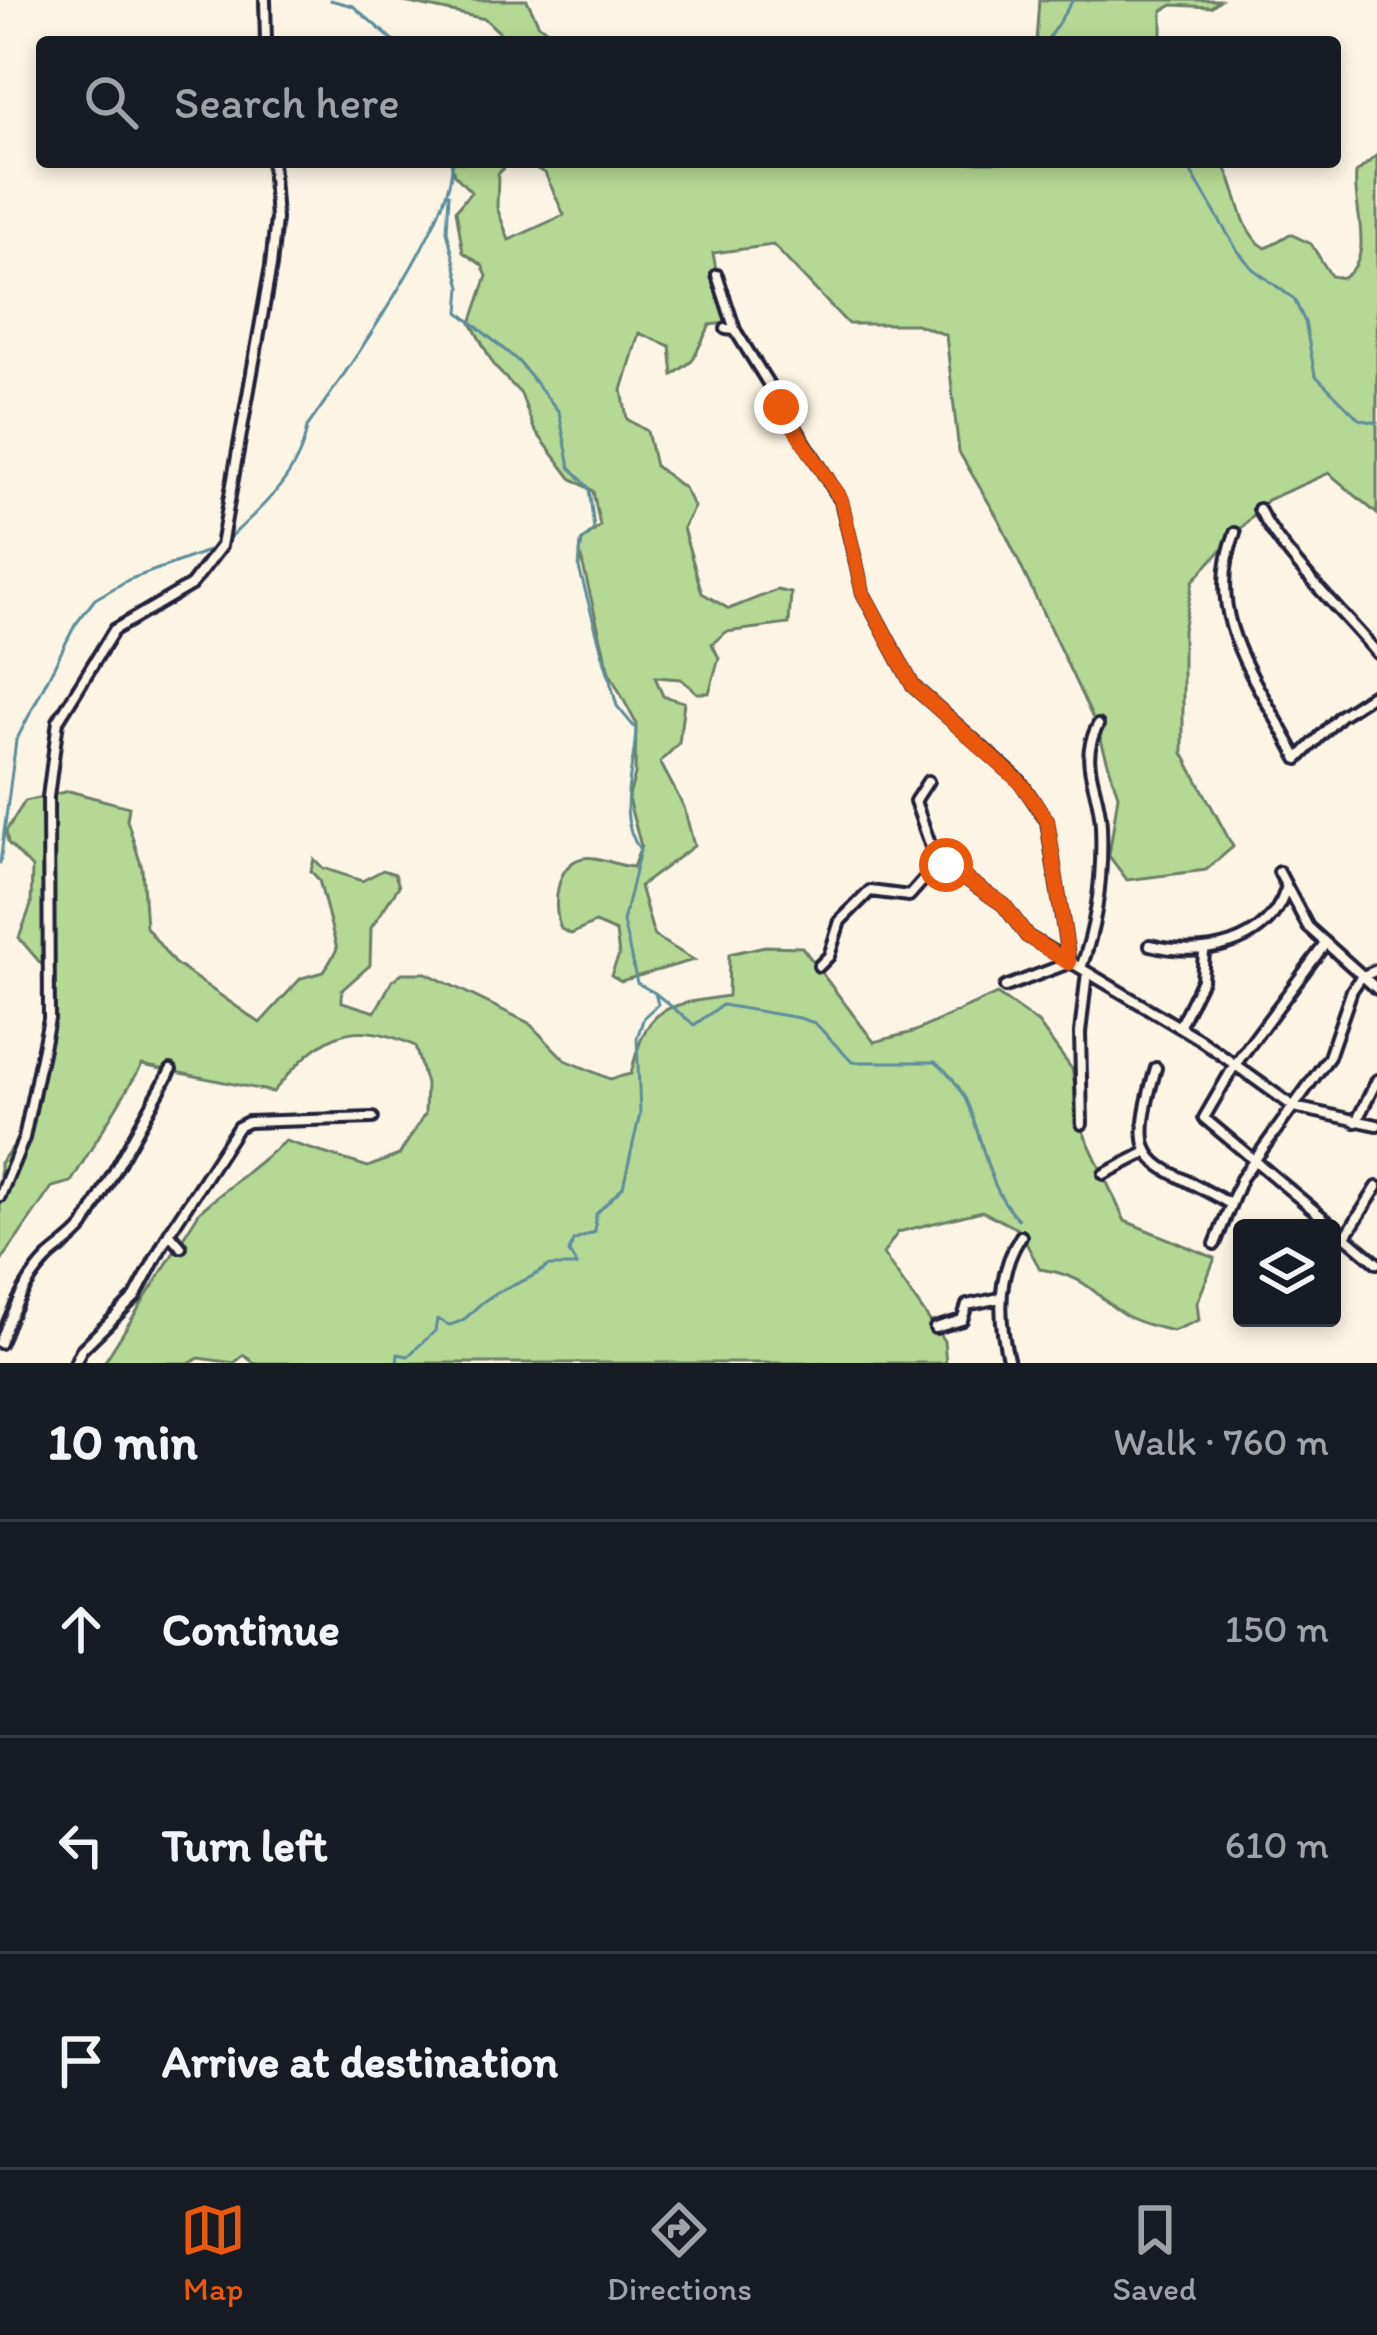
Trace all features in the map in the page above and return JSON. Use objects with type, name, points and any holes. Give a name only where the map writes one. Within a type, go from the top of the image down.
[{"type":"street","points":[[265,0],[266,36]]},
{"type":"street","points":[[0,1196],[24,1138],[49,1018],[48,797],[58,721],[114,630],[191,585],[221,546],[271,266],[276,219],[272,168]]},
{"type":"street","points":[[717,275],[730,330],[841,500],[863,593],[913,686],[1020,782],[1047,820],[1069,963]]},
{"type":"street","points":[[1259,509],[1284,550],[1304,564],[1377,653]]},
{"type":"street","points":[[1235,533],[1221,587],[1231,632],[1298,759],[1340,716],[1377,692]]},
{"type":"street","points":[[1082,1124],[1080,1033],[1084,970],[1098,907],[1100,801],[1087,765],[1097,725]]},
{"type":"street","points":[[928,781],[918,790],[918,818],[941,860],[966,883],[1004,905],[1027,936],[1179,1027],[1294,1107],[1377,1126]]},
{"type":"street","points":[[819,966],[829,956],[840,921],[870,891],[909,896],[941,860]]},
{"type":"street","points":[[1279,872],[1325,944],[1377,988]]},
{"type":"street","points":[[1150,945],[1204,952],[1272,921],[1286,889]]},
{"type":"street","points":[[1325,944],[1234,1066],[1204,1118],[1377,1262]]},
{"type":"street","points":[[1179,1027],[1202,980],[1204,952]]},
{"type":"street","points":[[1005,987],[1069,963]]},
{"type":"street","points":[[1215,1244],[1255,1158],[1329,1057],[1361,976],[1377,970]]},
{"type":"street","points":[[1156,1068],[1144,1118],[1145,1153],[1159,1170],[1230,1204]]},
{"type":"street","points":[[0,1343],[20,1296],[49,1257],[68,1246],[84,1226],[171,1070]]},
{"type":"street","points":[[1356,1122],[1377,1079]]},
{"type":"street","points":[[75,1363],[81,1350],[135,1297],[169,1233],[238,1127],[248,1122],[374,1118]]},
{"type":"street","points":[[1104,1174],[1145,1153]]},
{"type":"street","points":[[1346,1236],[1377,1187]]},
{"type":"street","points":[[169,1233],[182,1247]]},
{"type":"street","points":[[1009,1363],[1000,1298],[1011,1252],[1022,1237]]},
{"type":"street","points":[[935,1328],[962,1320],[967,1305],[1000,1298]]},
{"type":"green space","points":[[395,0],[527,0],[539,25],[558,36],[498,36],[500,33],[485,19]]},
{"type":"green space","points":[[1039,0],[1220,0],[1211,7],[1173,5],[1162,11],[1162,36],[1036,36]]},
{"type":"green space","points":[[1377,155],[1377,514],[1329,473],[1267,500],[1193,581],[1183,630],[1183,753],[1233,847],[1206,870],[1127,880],[1109,856],[1118,795],[1097,727],[999,520],[959,452],[946,335],[916,324],[848,324],[773,245],[713,253],[726,323],[710,325],[692,361],[673,375],[670,346],[639,333],[622,390],[627,419],[647,431],[655,466],[684,488],[694,507],[683,528],[702,593],[729,609],[777,590],[791,593],[789,624],[726,632],[712,644],[719,658],[709,693],[697,693],[681,679],[655,677],[663,696],[684,702],[679,743],[660,762],[684,807],[694,846],[640,886],[654,936],[694,960],[621,981],[611,975],[619,955],[616,932],[595,923],[571,934],[561,929],[557,899],[566,869],[589,857],[633,867],[641,846],[628,799],[635,775],[636,723],[609,672],[580,553],[582,541],[600,526],[593,491],[571,478],[534,429],[521,394],[495,367],[471,323],[487,276],[482,265],[463,252],[456,210],[471,192],[452,168],[503,168],[498,174],[497,208],[509,240],[564,215],[545,173],[534,168],[1225,168],[1244,221],[1257,241],[1266,248],[1290,234],[1311,244],[1331,276],[1343,278],[1359,258],[1361,245],[1356,173]]},
{"type":"green space","points":[[69,791],[129,807],[127,820],[142,868],[146,927],[174,963],[260,1023],[301,978],[324,972],[337,949],[319,880],[311,871],[314,859],[323,868],[362,881],[383,870],[395,874],[399,886],[371,928],[370,965],[342,990],[342,1002],[375,1012],[392,981],[402,973],[426,973],[529,1023],[565,1060],[610,1079],[631,1074],[644,1034],[661,1013],[728,996],[729,954],[765,946],[802,947],[874,1042],[913,1032],[997,994],[1038,1023],[1072,1069],[1082,1129],[1125,1221],[1215,1258],[1197,1303],[1199,1320],[1173,1331],[1135,1320],[1074,1278],[1040,1269],[1019,1230],[982,1211],[898,1232],[883,1254],[944,1341],[946,1363],[254,1363],[244,1355],[234,1363],[199,1358],[190,1363],[104,1363],[200,1211],[285,1141],[368,1167],[399,1155],[425,1114],[426,1084],[415,1046],[370,1032],[351,1032],[319,1046],[273,1092],[142,1065],[71,1182],[52,1187],[0,1263],[0,1163],[23,1134],[44,1031],[43,966],[19,938],[31,905],[32,868],[8,843],[6,831],[25,801]]},
{"type":"waterway","points":[[330,0],[353,6],[388,36]]},
{"type":"waterway","points":[[1050,36],[1073,0]]},
{"type":"waterway","points":[[224,543],[287,477],[307,427],[417,257],[436,220],[451,168]]},
{"type":"waterway","points":[[1189,168],[1237,250],[1253,269],[1294,299],[1305,322],[1315,375],[1359,419],[1377,423]]},
{"type":"waterway","points":[[397,1363],[398,1354],[408,1356],[435,1331],[437,1319],[456,1323],[495,1294],[548,1266],[577,1266],[569,1252],[573,1241],[595,1232],[596,1214],[623,1187],[640,1114],[637,1038],[644,1017],[658,1004],[655,993],[637,983],[623,922],[640,850],[632,836],[627,807],[636,729],[617,706],[579,568],[581,543],[594,529],[589,488],[570,467],[559,412],[518,361],[459,312],[461,287],[447,231],[449,194]]},
{"type":"waterway","points":[[0,863],[16,741],[75,625],[95,599],[128,580],[216,548]]},
{"type":"waterway","points":[[655,993],[694,1025],[722,1005],[815,1023],[852,1062],[935,1062],[964,1096],[993,1181],[1018,1219]]},
{"type":"route","points":[[781,407],[841,500],[863,593],[913,686],[1020,782],[1047,820],[1069,963],[1027,936],[1011,921],[1004,905],[946,865]]}]
